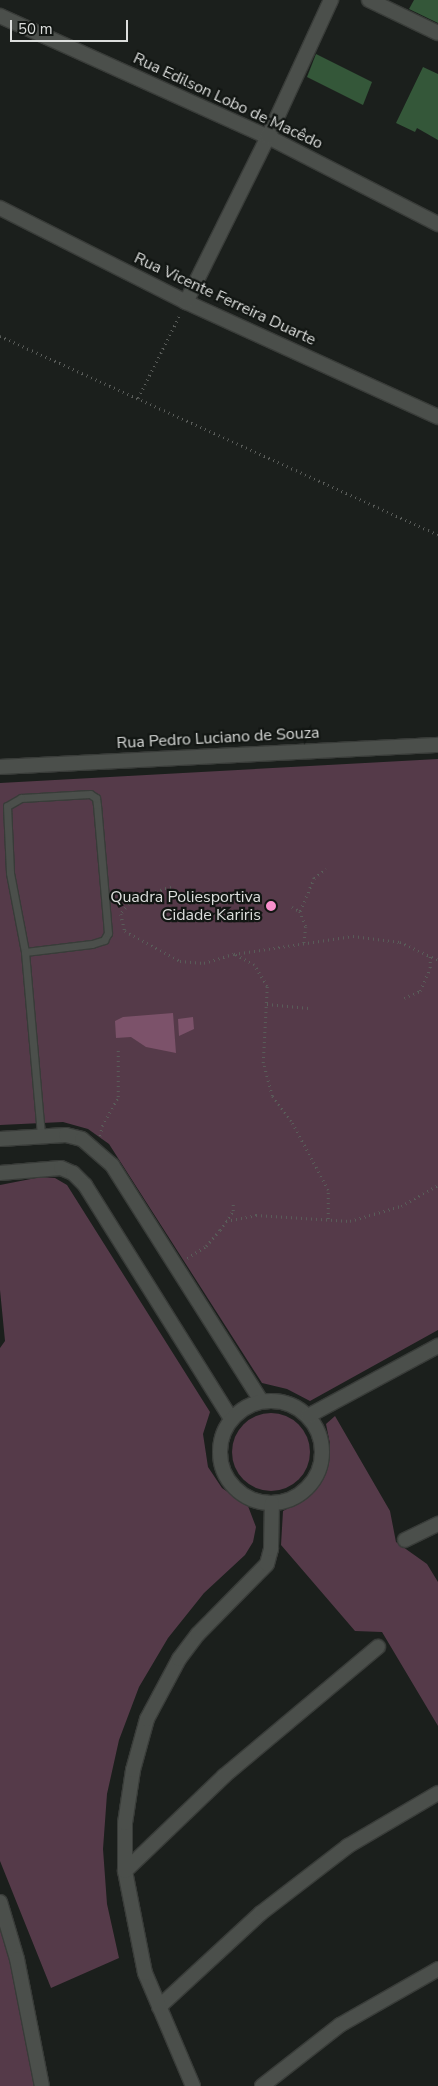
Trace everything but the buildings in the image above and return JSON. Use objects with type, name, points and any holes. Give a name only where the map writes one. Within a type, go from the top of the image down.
[{"type":"street","points":[[186,302],[268,137],[331,0]]},
{"type":"street","points":[[369,0],[438,33]]},
{"type":"street","name":"Rua Edilson Lobo de Macêdo","points":[[0,16],[268,137],[438,224]]},
{"type":"street","name":"Rua Vicente Ferreira Duarte","points":[[0,208],[186,302],[438,417]]},
{"type":"street","name":"Rua Pedro Luciano de Souza","points":[[0,767],[438,745]]},
{"type":"street","points":[[0,1139],[40,1135],[82,1139],[97,1150],[112,1165],[261,1401]]},
{"type":"street","points":[[0,1173],[61,1168],[73,1173],[85,1186],[232,1419]]},
{"type":"street","points":[[308,1416],[438,1346]]},
{"type":"street","points":[[261,1401],[294,1406],[308,1416],[320,1438],[322,1464],[315,1480],[303,1492],[288,1500],[272,1503],[256,1500],[241,1493],[229,1481],[222,1466],[220,1450],[223,1434],[232,1419],[261,1401]]},
{"type":"street","points":[[193,2086],[145,1973],[125,1871],[126,1814],[133,1770],[147,1719],[179,1659],[198,1634],[267,1564],[271,1549],[272,1503]]},
{"type":"street","points":[[405,1540],[438,1524]]},
{"type":"street","points":[[125,1871],[224,1776],[378,1647]]},
{"type":"street","points":[[159,2007],[268,1907],[348,1846],[438,1793]]},
{"type":"street","points":[[0,1902],[23,1983],[42,2086]]},
{"type":"street","points":[[262,2086],[340,2025],[438,1969]]},
{"type":"lane","points":[[25,952],[92,944],[104,940],[108,933],[96,798],[90,794],[59,794],[12,800],[7,806],[9,856],[25,952],[40,1135]]},
{"type":"lane","points":[[0,857],[9,856]]},
{"type":"path","points":[[138,398],[186,302]]},
{"type":"path","points":[[0,336],[438,535]]},
{"type":"path","points":[[300,911],[314,878],[326,869]]},
{"type":"path","points":[[171,887],[132,900],[121,914],[125,931],[180,961],[204,963],[234,954],[353,936],[400,942],[430,954],[438,960]]},
{"type":"path","points":[[292,907],[300,911],[306,927],[304,944]]},
{"type":"path","points":[[234,954],[254,965],[267,986],[263,1063],[272,1096],[291,1121],[328,1190],[328,1219]]},
{"type":"path","points":[[404,998],[420,991],[430,968],[430,954]]},
{"type":"path","points":[[267,1004],[309,1008]]},
{"type":"path","points":[[97,1150],[102,1126],[118,1097],[118,1050]]},
{"type":"path","points":[[226,1221],[256,1215],[350,1221],[401,1206],[438,1185]]},
{"type":"path","points":[[175,1265],[206,1246],[233,1211],[233,1202]]},
{"type":"shaded area","points":[[438,759],[438,1330],[310,1401],[287,1389],[262,1383],[109,1144],[88,1129],[63,1122],[0,1125],[0,783]]},
{"type":"shaded area","points":[[173,1013],[176,1053],[146,1047],[131,1037],[116,1038],[115,1021],[123,1017]]},
{"type":"shaded area","points":[[193,1017],[194,1029],[179,1036],[178,1019]]},
{"type":"shaded area","points":[[41,1177],[55,1178],[67,1185],[210,1412],[203,1434],[208,1467],[222,1488],[248,1506],[256,1527],[253,1542],[245,1555],[204,1593],[168,1638],[139,1687],[119,1740],[107,1794],[103,1849],[107,1904],[119,1958],[51,1988],[0,1861],[0,1348],[5,1341],[0,1290],[0,1185]]},
{"type":"shaded area","points":[[263,1413],[279,1413],[293,1419],[304,1430],[310,1444],[310,1460],[304,1474],[293,1485],[279,1491],[263,1491],[249,1485],[238,1474],[232,1460],[232,1444],[238,1430],[249,1419]]},
{"type":"shaded area","points":[[335,1416],[390,1511],[396,1542],[427,1564],[438,1582],[438,1726],[382,1632],[355,1631],[281,1545],[283,1511],[304,1500],[325,1473],[330,1444],[326,1424]]},
{"type":"shaded area","points":[[0,1926],[12,1966],[37,2086],[0,2086]]},
{"type":"place","name":"Quadra Poliesportiva Cidade Kariris","points":[[271,906]]}]
